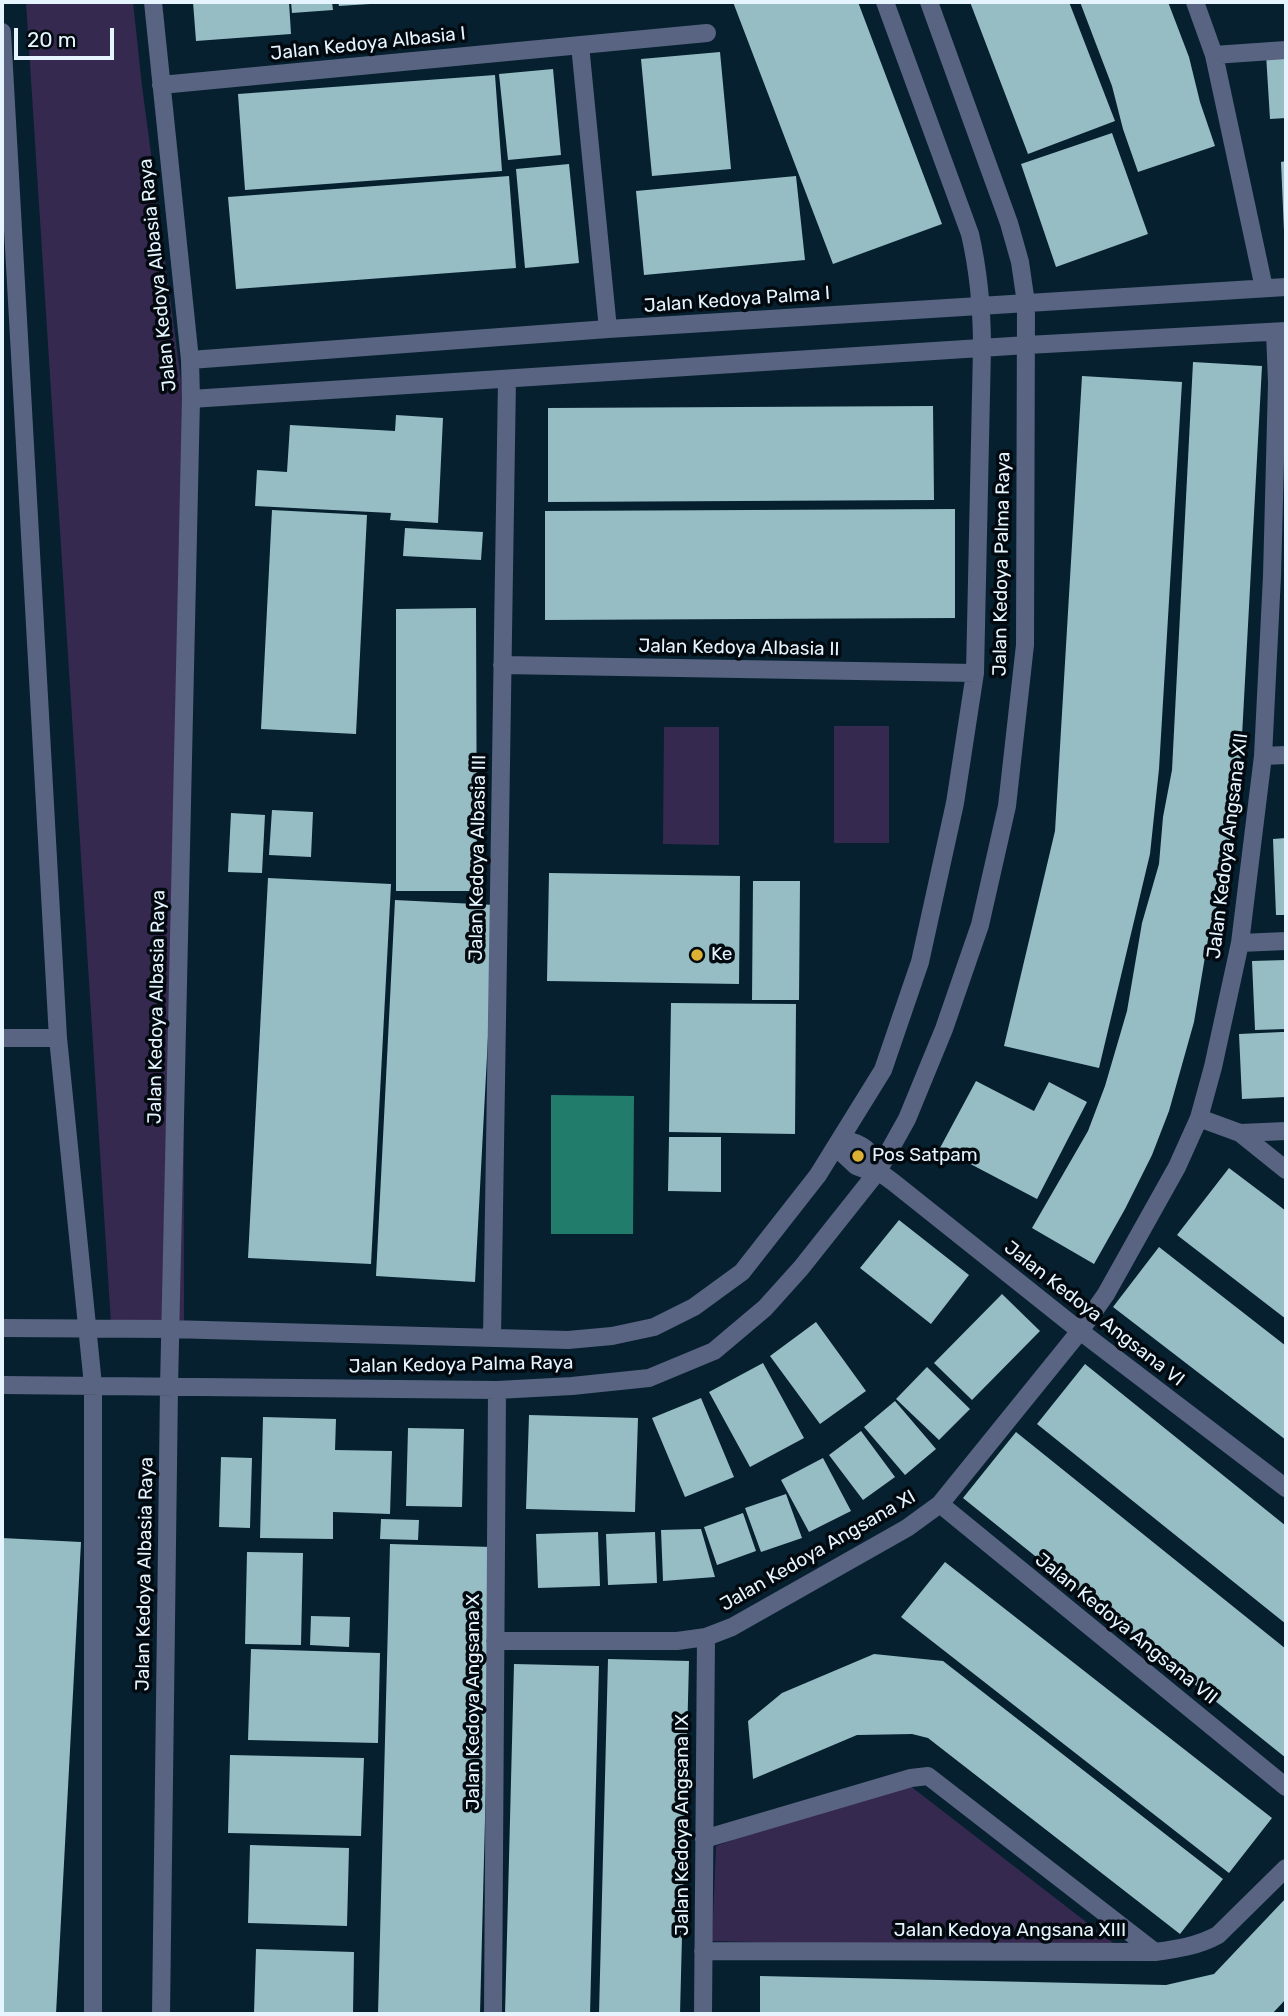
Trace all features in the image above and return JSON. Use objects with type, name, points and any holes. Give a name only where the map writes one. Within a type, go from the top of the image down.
[{"type":"street","name":"Jalan Kedoya Albasia Raya","points":[[153,2],[190,360],[191,399],[170,1329],[161,2014]]},
{"type":"street","name":"Jalan Kedoya Palma Raya","points":[[2,1328],[170,1329],[568,1340],[612,1336],[654,1327],[694,1307],[742,1272],[818,1175],[883,1070],[920,962],[955,803],[975,673],[982,348],[979,271],[970,234],[885,2]]},
{"type":"street","name":"Jalan Kedoya Palma Raya","points":[[2,1385],[497,1390],[572,1386],[649,1377],[714,1351],[765,1308],[801,1268],[878,1171],[907,1119],[944,1029],[980,925],[1007,806],[1025,645],[1027,345],[1026,303],[1020,262],[1009,223],[929,2]]},
{"type":"street","points":[[1195,2],[1214,55],[1265,288]]},
{"type":"street","points":[[2,32],[58,1038],[93,1385],[93,2014]]},
{"type":"street","name":"Jalan Kedoya Albasia I","points":[[161,85],[707,33]]},
{"type":"street","points":[[580,45],[608,329]]},
{"type":"street","points":[[1214,55],[1286,50]]},
{"type":"street","name":"Jalan Kedoya Palma I","points":[[190,360],[608,329],[1286,287]]},
{"type":"street","points":[[191,399],[1027,345],[1281,332]]},
{"type":"street","name":"Jalan Kedoya Angsana XII","points":[[1080,1331],[1106,1294],[1177,1167],[1199,1118],[1240,943],[1263,756],[1279,576],[1277,383],[1281,332]]},
{"type":"street","name":"Jalan Kedoya Albasia III","points":[[492,1338],[507,379]]},
{"type":"street","name":"Jalan Kedoya Albasia II","points":[[502,665],[975,673]]},
{"type":"street","points":[[1263,756],[1286,755]]},
{"type":"street","points":[[1240,943],[1286,941]]},
{"type":"street","points":[[2,1038],[58,1038]]},
{"type":"street","points":[[1199,1118],[1240,1133],[1286,1170]]},
{"type":"street","points":[[1240,1133],[1286,1131]]},
{"type":"street","name":"Jalan Kedoya Angsana VI","points":[[841,1140],[842,1153],[856,1166],[878,1171],[1080,1331],[1286,1488]]},
{"type":"street","name":"Jalan Kedoya Angsana XI","points":[[495,1641],[677,1641],[706,1637],[732,1627],[896,1535],[940,1504],[1080,1331]]},
{"type":"street","name":"Jalan Kedoya Angsana X","points":[[493,2014],[497,1390]]},
{"type":"street","name":"Jalan Kedoya Angsana VII","points":[[940,1504],[1286,1787]]},
{"type":"street","name":"Jalan Kedoya Angsana IX","points":[[703,2014],[706,1637]]},
{"type":"street","points":[[704,1839],[911,1778],[928,1776],[1155,1952]]},
{"type":"street","name":"Jalan Kedoya Angsana XIII","points":[[704,1951],[1155,1952],[1189,1947],[1218,1935],[1286,1868]]},
{"type":"shaded area","points":[[26,2],[133,2],[183,395],[184,1325],[111,1323]]},
{"type":"shaded area","points":[[834,726],[889,726],[889,843],[834,843]]},
{"type":"shaded area","points":[[664,727],[719,727],[719,845],[663,844]]},
{"type":"shaded area","points":[[551,1095],[634,1096],[633,1234],[551,1234]]},
{"type":"shaded area","points":[[900,1778],[1125,1952],[712,1941],[716,1846]]},
{"type":"building","points":[[193,2],[289,2],[291,34],[196,41]]},
{"type":"building","points":[[291,2],[332,2],[333,10],[292,13]]},
{"type":"building","points":[[338,2],[370,2],[370,4],[339,6]]},
{"type":"building","points":[[733,2],[858,2],[942,224],[833,264]]},
{"type":"building","points":[[970,2],[1069,2],[1115,121],[1028,154]]},
{"type":"building","points":[[1080,2],[1168,2],[1189,57],[1215,146],[1138,172],[1112,86]]},
{"type":"building","points":[[720,52],[731,169],[652,176],[641,59]]},
{"type":"building","points":[[1286,53],[1286,118],[1270,119],[1266,54]]},
{"type":"building","points":[[553,69],[561,155],[508,160],[499,74]]},
{"type":"building","points":[[495,75],[502,171],[245,190],[238,94]]},
{"type":"building","points":[[1112,133],[1148,234],[1056,267],[1021,164]]},
{"type":"building","points":[[1286,161],[1286,231],[1284,231],[1281,162]]},
{"type":"building","points":[[569,164],[579,263],[525,268],[516,169]]},
{"type":"building","points":[[509,176],[516,268],[236,289],[228,197]]},
{"type":"building","points":[[796,176],[805,260],[644,275],[636,191]]},
{"type":"building","points":[[1193,362],[1262,366],[1240,773],[1227,870],[1209,933],[1194,1022],[1169,1111],[1152,1155],[1094,1264],[1032,1228],[1088,1131],[1105,1086],[1127,1011],[1142,923],[1159,864],[1163,817],[1172,770]]},
{"type":"building","points":[[1082,376],[1182,382],[1159,769],[1150,854],[1099,1068],[1004,1046],[1055,831]]},
{"type":"building","points":[[933,406],[934,500],[548,502],[548,408]]},
{"type":"building","points":[[396,415],[443,418],[438,523],[390,520],[391,513],[255,506],[257,470],[287,472],[290,425],[395,431]]},
{"type":"building","points":[[955,509],[955,618],[545,620],[545,511]]},
{"type":"building","points":[[272,510],[367,515],[356,734],[261,729]]},
{"type":"building","points":[[405,528],[483,532],[481,560],[403,556]]},
{"type":"building","points":[[476,608],[477,891],[396,891],[396,609]]},
{"type":"building","points":[[272,810],[313,812],[311,857],[269,855]]},
{"type":"building","points":[[231,813],[265,815],[262,873],[228,872]]},
{"type":"building","points":[[1286,838],[1286,915],[1276,915],[1273,839]]},
{"type":"building","points":[[549,873],[740,876],[739,984],[547,981]]},
{"type":"building","points":[[268,878],[391,884],[371,1264],[248,1258]]},
{"type":"building","points":[[753,881],[800,881],[799,1000],[752,1000]]},
{"type":"building","points":[[395,900],[495,905],[475,1282],[376,1276]]},
{"type":"building","points":[[1286,960],[1286,1029],[1255,1030],[1252,961]]},
{"type":"building","points":[[671,1003],[796,1004],[795,1134],[669,1132]]},
{"type":"building","points":[[1286,1032],[1286,1097],[1242,1099],[1239,1034]]},
{"type":"building","points":[[976,1081],[1034,1111],[1049,1082],[1087,1102],[1037,1199],[940,1148]]},
{"type":"building","points":[[669,1137],[721,1137],[721,1192],[668,1191]]},
{"type":"building","points":[[1229,1168],[1286,1211],[1286,1319],[1177,1235]]},
{"type":"building","points":[[899,1220],[969,1275],[931,1324],[860,1268]]},
{"type":"building","points":[[1159,1247],[1286,1346],[1286,1440],[1113,1307]]},
{"type":"building","points":[[1002,1294],[1040,1331],[972,1400],[934,1363]]},
{"type":"building","points":[[816,1322],[866,1391],[820,1424],[770,1356]]},
{"type":"building","points":[[763,1363],[804,1438],[750,1467],[709,1392]]},
{"type":"building","points":[[1085,1364],[1286,1526],[1286,1624],[1037,1424]]},
{"type":"building","points":[[927,1367],[970,1409],[939,1440],[896,1399]]},
{"type":"building","points":[[701,1398],[734,1477],[685,1497],[652,1418]]},
{"type":"building","points":[[895,1401],[936,1449],[905,1475],[864,1427]]},
{"type":"building","points":[[529,1415],[638,1418],[635,1512],[526,1509]]},
{"type":"building","points":[[263,1417],[336,1419],[335,1450],[392,1451],[390,1514],[333,1512],[333,1539],[260,1538]]},
{"type":"building","points":[[408,1428],[464,1429],[462,1507],[406,1506]]},
{"type":"building","points":[[861,1431],[895,1477],[863,1500],[829,1455]]},
{"type":"building","points":[[1016,1432],[1286,1649],[1286,1758],[963,1498]]},
{"type":"building","points":[[221,1457],[252,1458],[250,1528],[219,1527]]},
{"type":"building","points":[[823,1458],[851,1511],[809,1532],[781,1480]]},
{"type":"building","points":[[786,1494],[802,1538],[761,1552],[745,1508]]},
{"type":"building","points":[[743,1513],[756,1551],[717,1565],[704,1527]]},
{"type":"building","points":[[381,1519],[419,1520],[418,1540],[380,1539]]},
{"type":"building","points":[[701,1529],[715,1577],[663,1581],[661,1530]]},
{"type":"building","points":[[598,1532],[600,1586],[538,1588],[536,1534]]},
{"type":"building","points":[[655,1532],[657,1583],[608,1585],[606,1534]]},
{"type":"building","points":[[2,1538],[81,1542],[56,2014],[2,2014]]},
{"type":"building","points":[[390,1544],[492,1547],[480,2014],[378,2014]]},
{"type":"building","points":[[247,1552],[303,1553],[301,1645],[245,1644]]},
{"type":"building","points":[[945,1562],[1272,1818],[1229,1873],[901,1617]]},
{"type":"building","points":[[311,1616],[350,1617],[349,1647],[310,1645]]},
{"type":"building","points":[[251,1649],[380,1653],[378,1743],[248,1740]]},
{"type":"building","points":[[874,1654],[943,1661],[1223,1879],[1180,1934],[928,1738],[912,1734],[857,1735],[753,1779],[748,1721],[782,1693]]},
{"type":"building","points":[[608,1659],[689,1661],[680,2014],[599,2014]]},
{"type":"building","points":[[514,1664],[599,1666],[590,2014],[505,2014]]},
{"type":"building","points":[[230,1755],[364,1758],[361,1836],[228,1833]]},
{"type":"building","points":[[250,1845],[349,1848],[347,1926],[248,1923]]},
{"type":"building","points":[[1286,1898],[1286,1999],[1272,2014],[760,2014],[760,1976],[1166,1985],[1214,1974]]},
{"type":"building","points":[[256,1949],[354,1952],[353,2014],[254,2013]]},
{"type":"place","name":"Ke","points":[[697,955]]},
{"type":"place","name":"Pos Satpam","points":[[858,1156]]}]
